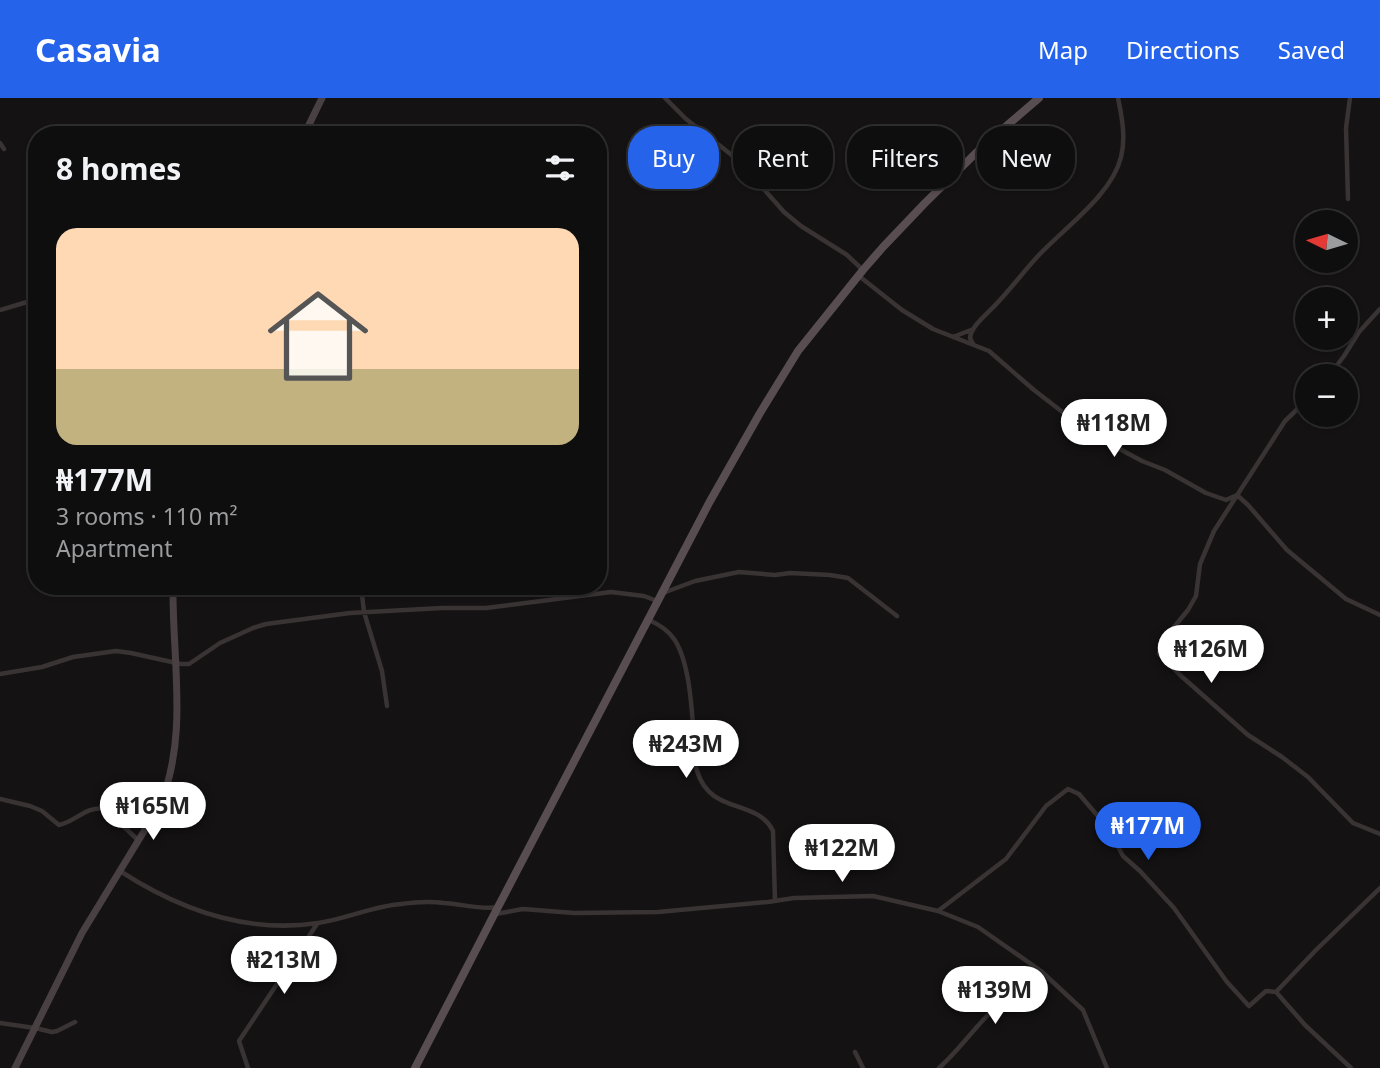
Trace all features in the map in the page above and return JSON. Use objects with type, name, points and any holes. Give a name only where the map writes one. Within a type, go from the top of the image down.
[{"type":"main road","points":[[415,1068],[709,503],[799,351],[860,273],[925,203],[983,146],[1039,98]]},
{"type":"street","points":[[308,126],[322,98]]},
{"type":"street","points":[[665,98],[685,119],[738,160],[784,212],[847,255],[860,273],[902,310],[933,329],[989,351],[1034,390],[1101,439],[1206,493],[1226,500],[1237,495]]},
{"type":"street","points":[[952,337],[971,330],[1040,254],[1096,200],[1121,157],[1122,124],[1118,98]]},
{"type":"street","points":[[1349,199],[1346,128],[1350,98]]},
{"type":"street","points":[[0,143],[4,149]]},
{"type":"street","points":[[0,310],[28,302]]},
{"type":"street","points":[[1338,364],[1359,332],[1380,309]]},
{"type":"street","points":[[971,330],[970,338],[974,344]]},
{"type":"street","points":[[1295,411],[1285,421],[1210,538],[1200,564],[1194,601],[1160,644],[1159,654],[1248,735],[1308,777],[1353,823],[1380,834]]},
{"type":"street","points":[[1237,495],[1287,550],[1346,599],[1380,615]]},
{"type":"street","points":[[607,592],[660,597],[695,581],[739,572],[830,575],[848,578],[897,616]]},
{"type":"street","points":[[15,1068],[82,933],[160,805],[172,770],[177,723],[173,595]]},
{"type":"street","points":[[362,595],[364,612],[382,671],[387,706]]},
{"type":"street","points":[[0,674],[42,667],[73,657],[116,652],[189,664],[220,643],[266,624],[364,612],[480,608],[586,595]]},
{"type":"street","points":[[649,620],[667,631],[681,654],[688,681],[696,770],[702,784],[714,798],[753,813],[774,831],[775,901]]},
{"type":"street","points":[[938,911],[1006,859],[1046,806],[1068,789],[1079,794],[1108,828],[1123,856],[1174,908],[1227,982],[1249,1006],[1266,991],[1276,992],[1305,1025],[1350,1068]]},
{"type":"street","points":[[0,799],[42,811],[59,825],[93,808],[105,809],[138,840]]},
{"type":"street","points":[[119,871],[167,898],[209,914],[237,922],[277,927],[335,920],[386,905],[431,902],[496,911],[523,909],[574,913],[658,912],[793,898],[873,896],[938,911],[978,927],[1041,971],[1083,1010],[1107,1068]]},
{"type":"street","points":[[1276,992],[1380,888]]},
{"type":"street","points":[[248,1068],[239,1041],[317,923]]},
{"type":"street","points":[[939,1068],[999,1004],[1041,971]]},
{"type":"street","points":[[0,1023],[52,1032],[75,1022]]},
{"type":"street","points":[[855,1052],[863,1068]]}]
